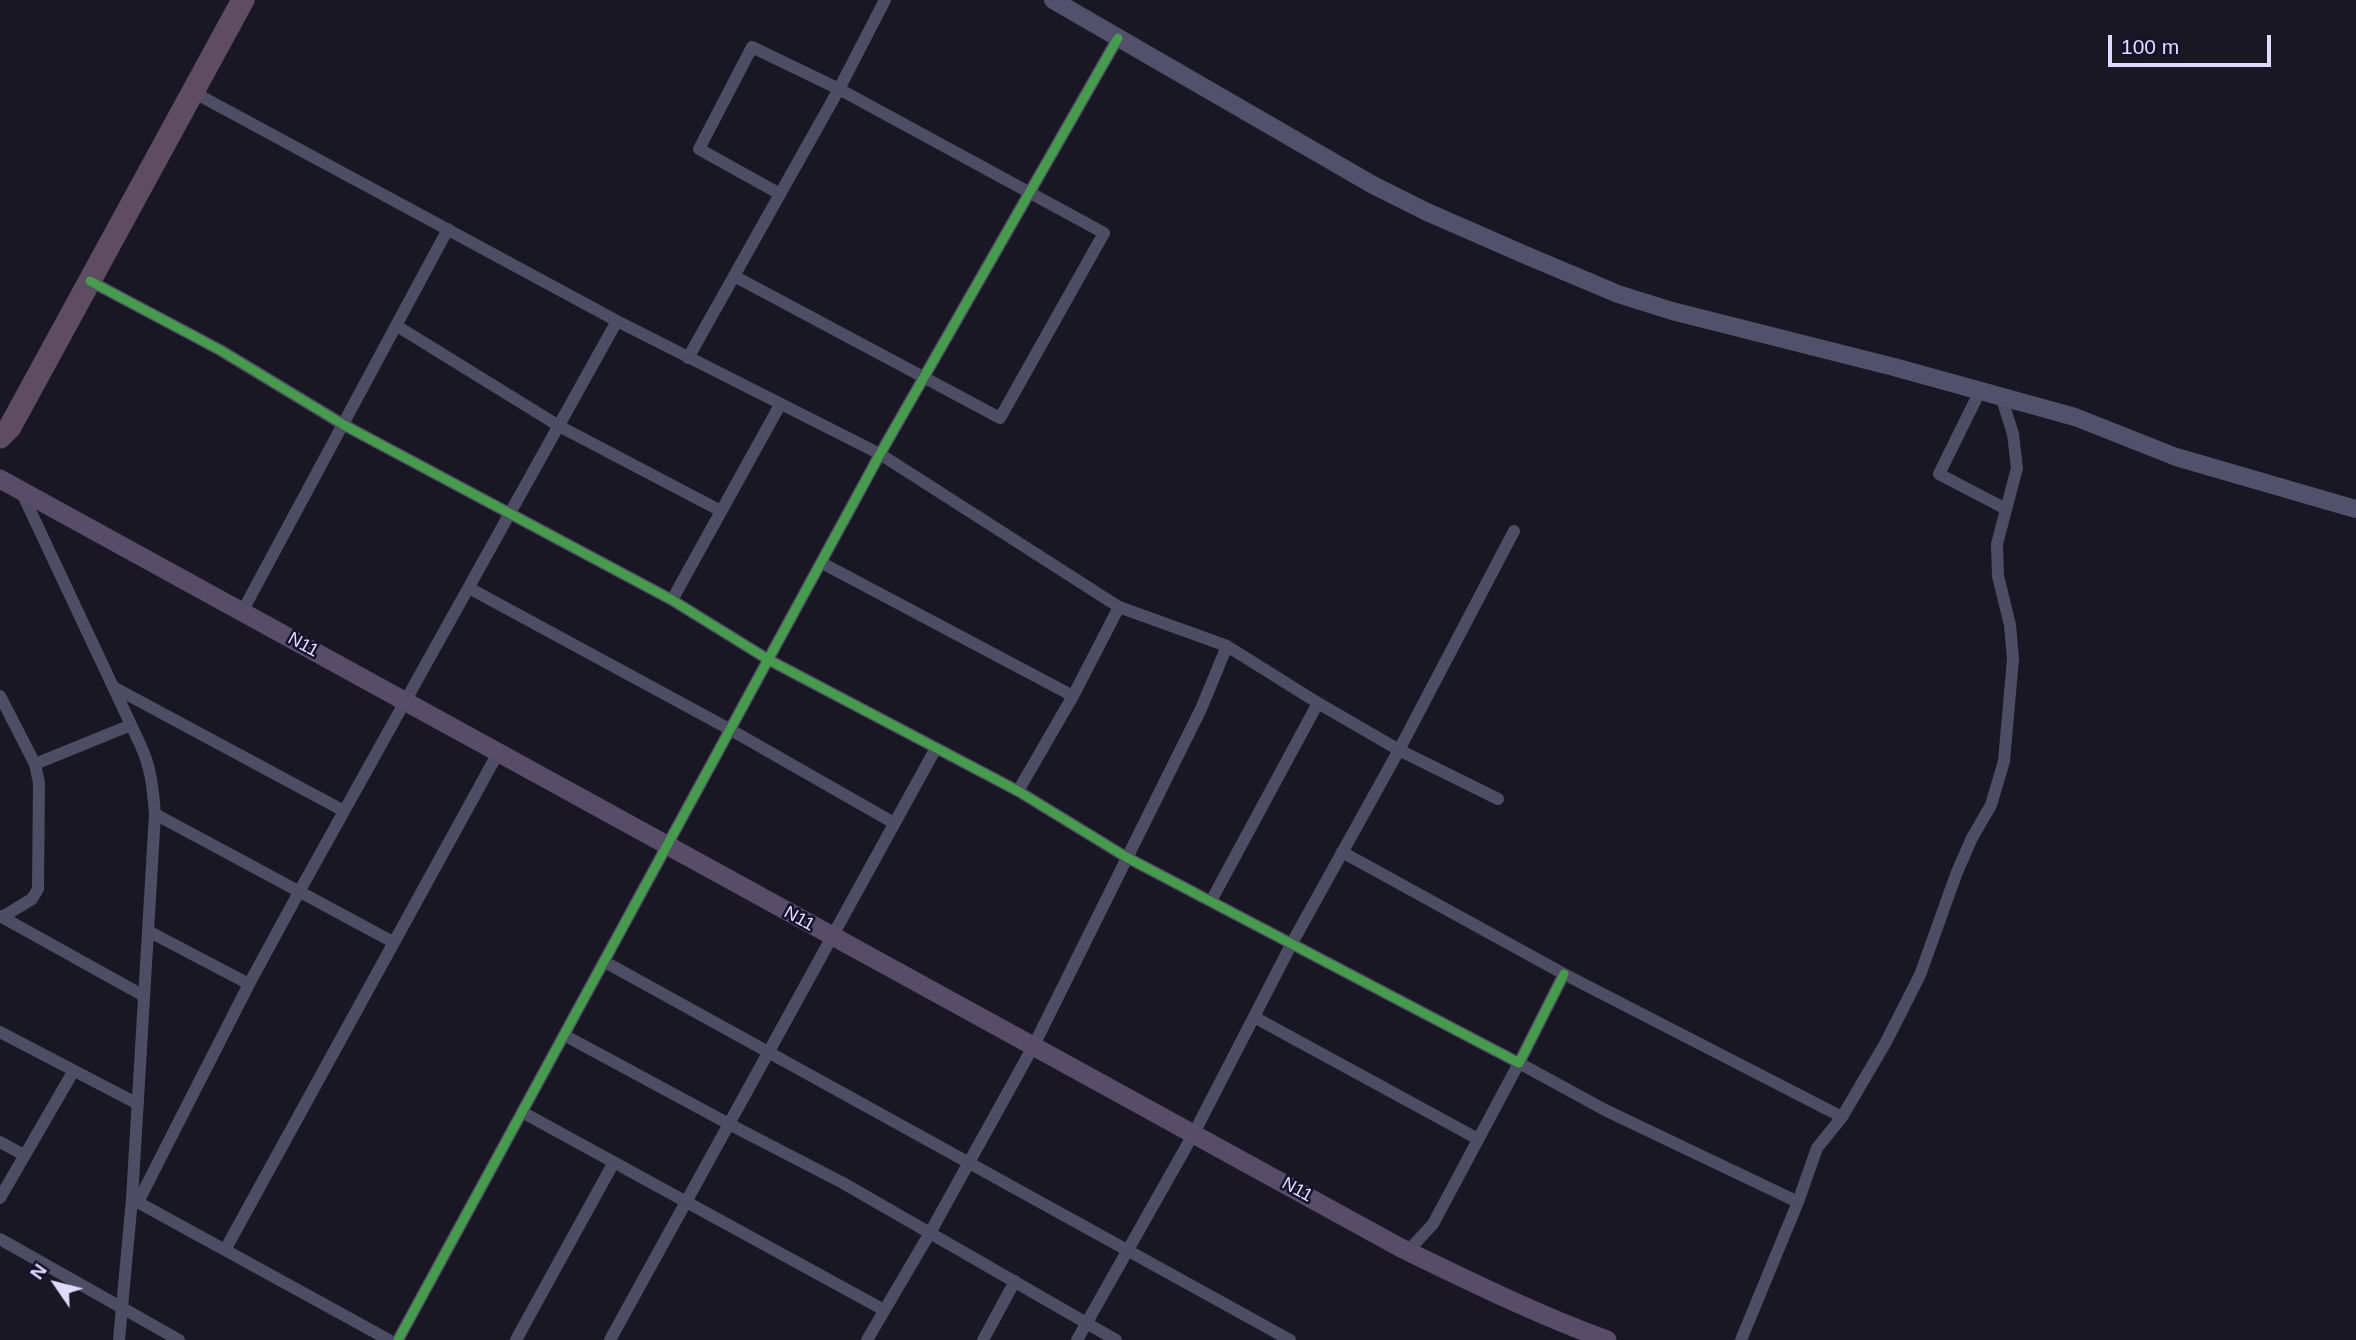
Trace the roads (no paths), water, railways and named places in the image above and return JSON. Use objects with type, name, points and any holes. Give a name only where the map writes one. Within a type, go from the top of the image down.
[{"type":"highway","points":[[0,437],[10,427],[243,0]]},
{"type":"main road","name":"N11","points":[[0,479],[1408,1251],[1555,1321],[1608,1340]]},
{"type":"street","points":[[688,358],[839,89],[885,0]]},
{"type":"street","points":[[1053,0],[1373,185],[1427,212],[1618,293],[1672,312],[2075,417],[2176,457],[2356,509]]},
{"type":"street","points":[[398,1340],[880,454],[1118,38]]},
{"type":"street","points":[[734,276],[1000,418],[1104,233],[839,89],[752,47],[699,149],[780,194]]},
{"type":"street","points":[[193,92],[617,321],[880,454],[1119,607],[1227,646],[1399,750],[1498,799]]},
{"type":"street","points":[[242,612],[449,229]]},
{"type":"street","points":[[90,281],[220,350],[344,425],[672,600],[769,660],[1018,791],[1126,857],[1605,1110],[1798,1202]]},
{"type":"street","points":[[135,1200],[299,892],[617,321]]},
{"type":"street","points":[[397,326],[559,426],[721,511]]},
{"type":"street","points":[[1980,391],[1939,474],[2006,509]]},
{"type":"street","points":[[1741,1340],[1798,1202],[1817,1147],[1842,1116],[1886,1042],[1920,975],[1957,872],[1991,805],[2004,761],[2013,659],[2010,625],[1998,576],[1997,544],[2017,468],[2013,434],[2001,396]]},
{"type":"street","points":[[672,600],[780,405]]},
{"type":"street","points":[[21,491],[62,582],[115,688],[146,756],[151,774],[155,814],[135,1200],[118,1340]]},
{"type":"street","points":[[1077,1340],[1089,1330],[1292,943],[1399,750],[1514,531]]},
{"type":"street","points":[[822,563],[1073,696]]},
{"type":"street","points":[[469,588],[731,730],[894,823]]},
{"type":"street","points":[[1018,791],[1073,696],[1119,607]]},
{"type":"street","points":[[867,1340],[1034,1045],[1201,709],[1227,646]]},
{"type":"street","points":[[115,688],[344,811]]},
{"type":"street","points":[[0,696],[34,764],[41,795],[40,884],[32,899],[1,917]]},
{"type":"street","points":[[1211,901],[1318,703]]},
{"type":"street","points":[[34,764],[131,725]]},
{"type":"street","points":[[610,1340],[936,748]]},
{"type":"street","points":[[225,1250],[498,753]]},
{"type":"street","points":[[155,814],[393,942]]},
{"type":"street","points":[[1342,852],[1564,974],[1842,1116]]},
{"type":"street","points":[[1,917],[144,996]]},
{"type":"street","points":[[148,930],[249,984]]},
{"type":"street","points":[[605,962],[1290,1340]]},
{"type":"street","points":[[1408,1251],[1433,1224],[1564,974]]},
{"type":"street","points":[[1254,1017],[1478,1139]]},
{"type":"street","points":[[0,1032],[138,1104]]},
{"type":"street","points":[[564,1035],[931,1231],[1015,1281],[1089,1330],[1116,1340]]},
{"type":"street","points":[[0,1198],[73,1072]]},
{"type":"street","points":[[522,1112],[792,1257],[884,1310]]},
{"type":"street","points":[[0,1142],[24,1155]]},
{"type":"street","points":[[516,1340],[614,1162]]},
{"type":"street","points":[[135,1200],[389,1340]]},
{"type":"street","points":[[0,1239],[179,1340]]},
{"type":"street","points":[[983,1340],[1015,1281]]}]
